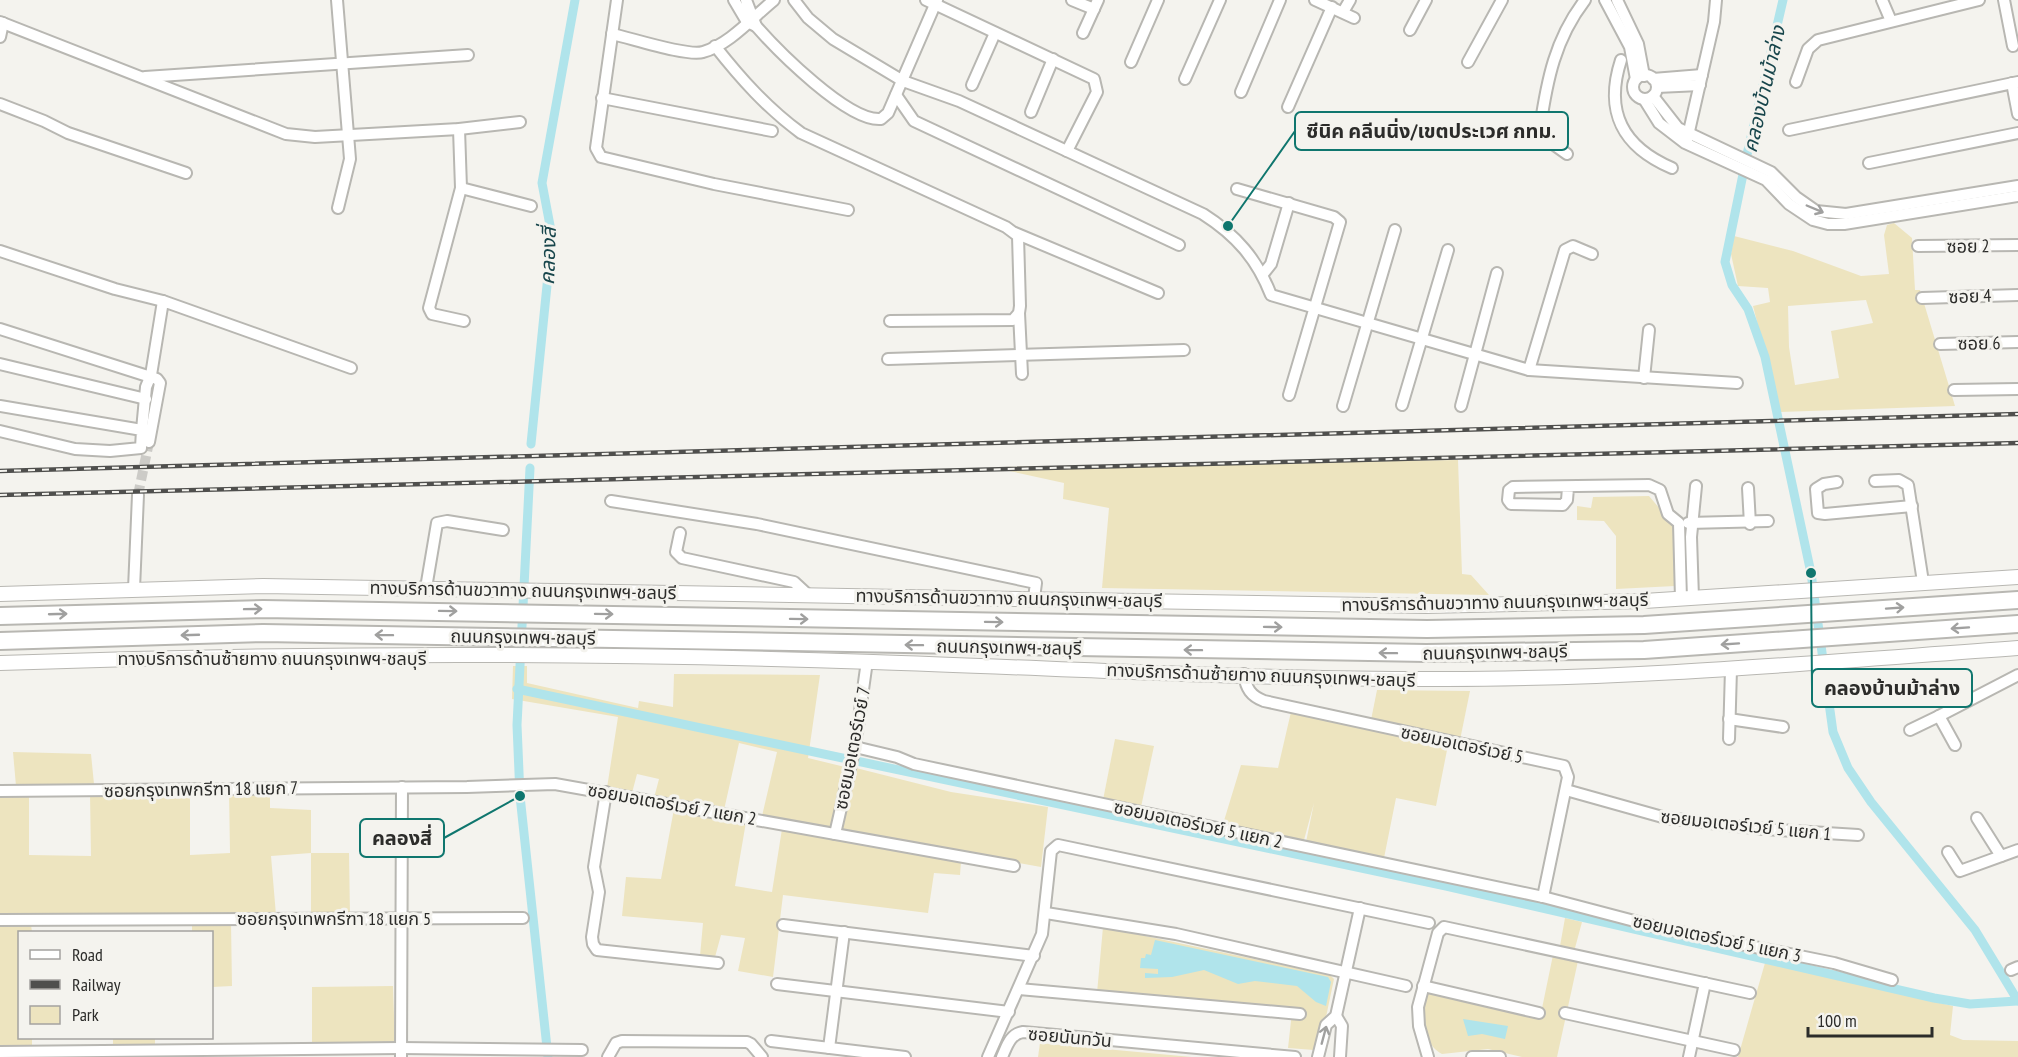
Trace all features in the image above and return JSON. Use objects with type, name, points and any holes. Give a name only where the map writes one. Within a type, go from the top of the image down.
[{"type":"highway","name":"ถนนกรุงเทพฯ-ชลบุรี","points":[[0,616],[263,609],[1427,629],[1644,625],[2018,600]]},
{"type":"highway","name":"ถนนกรุงเทพฯ-ชลบุรี","points":[[0,642],[263,633],[1426,653],[1644,650],[2018,624]]},
{"type":"main road","name":"ทางบริการด้านขวาทาง ถนนกรุงเทพฯ-ชลบุรี","points":[[0,594],[263,586],[1426,606],[1687,599],[2018,577]]},
{"type":"main road","name":"ทางบริการด้านซ้ายทาง ถนนกรุงเทพฯ-ชลบุรี","points":[[0,663],[263,656],[542,657],[867,661],[1431,679],[1731,669],[2018,648]]},
{"type":"street","points":[[337,0],[350,134],[349,172],[338,208]]},
{"type":"street","points":[[617,0],[596,148],[601,158],[848,210]]},
{"type":"street","points":[[734,0],[811,81],[841,102],[876,119],[885,117],[903,81],[933,1],[1094,79],[1098,87],[1067,151]]},
{"type":"street","points":[[746,0],[752,21]]},
{"type":"street","points":[[612,34],[696,54],[716,46],[752,21],[774,0]]},
{"type":"street","points":[[794,0],[808,18],[833,39],[903,81],[959,101],[1203,214],[1227,229],[1263,274],[1271,295],[1474,356],[1529,370],[1737,382]]},
{"type":"street","points":[[1072,0],[1096,4],[1083,33]]},
{"type":"street","points":[[1131,62],[1158,0]]},
{"type":"street","points":[[1185,79],[1220,0]]},
{"type":"street","points":[[1241,92],[1280,0]]},
{"type":"street","points":[[1316,0],[1354,18]]},
{"type":"street","points":[[1343,12],[1350,0]]},
{"type":"street","points":[[1410,30],[1426,0]]},
{"type":"street","points":[[1468,62],[1502,0]]},
{"type":"street","points":[[1568,154],[1543,137],[1540,128],[1551,61],[1561,36],[1585,0]]},
{"type":"street","points":[[1605,0],[1630,47],[1644,87],[1687,139],[1768,176],[1816,211],[1846,214],[2018,186]]},
{"type":"street","points":[[1617,0],[1638,44],[1644,87]]},
{"type":"street","points":[[1687,139],[1716,0]]},
{"type":"street","points":[[1882,0],[1891,21]]},
{"type":"street","points":[[1796,82],[1812,43],[1979,0]]},
{"type":"street","points":[[2004,0],[2013,18],[2008,40]]},
{"type":"street","points":[[1288,107],[1332,7]]},
{"type":"street","points":[[0,37],[2,23],[286,134],[315,136],[459,129],[520,122]]},
{"type":"street","points":[[972,85],[995,33]]},
{"type":"street","points":[[716,46],[747,87],[780,118],[801,133],[1015,232],[1158,293]]},
{"type":"street","points":[[143,77],[468,55]]},
{"type":"street","points":[[1031,112],[1053,59]]},
{"type":"street","points":[[1621,60],[1615,79],[1614,100],[1620,123],[1629,139],[1651,159],[1672,168]]},
{"type":"street","points":[[1614,100],[1644,87],[1701,80]]},
{"type":"street","points":[[1789,130],[2015,83],[2018,114]]},
{"type":"street","points":[[896,95],[914,122],[1179,245]]},
{"type":"street","points":[[602,98],[772,131]]},
{"type":"street","points":[[0,104],[44,120],[68,133],[186,173]]},
{"type":"street","points":[[459,129],[461,188],[429,308],[432,314],[464,321]]},
{"type":"street","points":[[1869,163],[2018,133]]},
{"type":"street","points":[[1768,176],[1799,212],[1828,224],[1844,224],[2018,196]]},
{"type":"street","points":[[461,188],[531,206]]},
{"type":"street","points":[[1237,189],[1334,217],[1340,222],[1289,395]]},
{"type":"street","points":[[1263,274],[1271,264],[1289,203]]},
{"type":"street","points":[[1343,406],[1395,230]]},
{"type":"street","points":[[1015,232],[1019,240],[1022,374]]},
{"type":"street","name":"ซอย 2","points":[[1918,246],[2018,245]]},
{"type":"street","points":[[1529,370],[1565,250],[1573,246],[1592,254]]},
{"type":"street","points":[[1402,405],[1448,250]]},
{"type":"street","points":[[0,251],[116,289],[163,301],[351,368]]},
{"type":"street","points":[[1461,406],[1497,273]]},
{"type":"street","name":"ซอย 4","points":[[1922,298],[2018,295]]},
{"type":"street","points":[[0,430],[93,451],[141,448],[147,387],[163,301]]},
{"type":"street","points":[[890,321],[1009,321],[1019,313]]},
{"type":"street","points":[[0,329],[151,375],[160,383],[149,442]]},
{"type":"street","points":[[1644,378],[1649,330]]},
{"type":"street","name":"ซอย 6","points":[[1940,344],[2018,342]]},
{"type":"street","points":[[888,359],[1184,350]]},
{"type":"street","points":[[0,364],[146,399]]},
{"type":"street","points":[[1954,390],[2018,389]]},
{"type":"street","points":[[0,406],[142,430]]},
{"type":"street","points":[[1875,481],[1905,482],[1912,506],[1923,582]]},
{"type":"street","points":[[1837,482],[1824,484],[1816,489],[1818,513],[1912,506]]},
{"type":"street","points":[[1687,599],[1696,486]]},
{"type":"street","points":[[1568,488],[1567,500],[1563,505],[1511,504],[1508,500],[1509,490],[1513,487],[1656,487],[1663,495],[1668,514],[1679,523],[1750,524],[1768,521]]},
{"type":"street","points":[[1748,488],[1750,524]]},
{"type":"street","points":[[134,589],[138,495]]},
{"type":"street","points":[[611,501],[737,520],[980,570],[1036,583],[1034,598]]},
{"type":"street","points":[[426,588],[437,523],[447,521],[502,530]]},
{"type":"street","points":[[1679,523],[1687,599]]},
{"type":"street","points":[[680,533],[676,552],[682,558],[794,582],[807,594]]},
{"type":"street","name":"ซอยมอเตอร์เวย์ 7","points":[[835,834],[855,749],[867,661]]},
{"type":"street","points":[[1729,739],[1731,669]]},
{"type":"street","name":"ซอยมอเตอร์เวย์ 5","points":[[1244,674],[1246,688],[1264,701],[1564,766],[1569,773],[1543,897]]},
{"type":"street","points":[[1910,730],[2018,675]]},
{"type":"street","points":[[1939,716],[1955,745]]},
{"type":"street","points":[[1730,719],[1783,727]]},
{"type":"street","name":"ซอยมอเตอร์เวย์ 5 แยก 2","points":[[855,749],[897,757],[914,764],[1543,897]]},
{"type":"street","name":"ซอยมอเตอร์เวย์ 7 แยก 2","points":[[509,785],[555,784],[606,792],[1014,866]]},
{"type":"street","name":"ซอยกรุงเทพกรีฑา 18 แยก 7","points":[[0,791],[509,785]]},
{"type":"street","points":[[401,1053],[402,787]]},
{"type":"street","name":"ซอยมอเตอร์เวย์ 5 แยก 1","points":[[1566,790],[1666,818],[1858,835]]},
{"type":"street","points":[[606,792],[594,867],[599,892],[592,937],[594,948],[718,963]]},
{"type":"street","points":[[1977,818],[2001,856]]},
{"type":"street","points":[[988,1057],[1042,934],[1051,851],[1058,844],[1429,922]]},
{"type":"street","points":[[1948,852],[1960,871],[2018,850]]},
{"type":"street","name":"ซอยมอเตอร์เวย์ 5 แยก 3","points":[[1543,897],[1661,928],[1834,963],[1892,980]]},
{"type":"street","points":[[1318,1057],[1326,1025],[1336,1016],[1359,908]]},
{"type":"street","points":[[1046,913],[1096,919],[1176,934],[1406,986]]},
{"type":"street","name":"ซอยกรุงเทพกรีฑา 18 แยก 5","points":[[0,920],[523,918]]},
{"type":"street","points":[[783,925],[1034,956]]},
{"type":"street","points":[[1428,1057],[1418,1017],[1438,933],[1444,927],[1750,993]]},
{"type":"street","points":[[830,1048],[844,932]]},
{"type":"street","points":[[1689,1057],[1705,983]]},
{"type":"street","points":[[777,984],[1009,1012]]},
{"type":"street","points":[[1424,986],[1539,1013]]},
{"type":"street","points":[[1019,989],[1300,1014]]},
{"type":"street","points":[[1565,1013],[1734,1050]]},
{"type":"street","points":[[1336,1016],[1342,1026],[1340,1057]]},
{"type":"street","name":"ซอยนันทวัน","points":[[1002,1057],[1011,1038],[1016,1033],[1023,1032],[1295,1057]]},
{"type":"street","points":[[608,1057],[616,1043],[634,1041],[747,1042],[762,1057]]},
{"type":"street","points":[[771,1041],[905,1057]]},
{"type":"street","points":[[0,1052],[401,1053],[582,1050]]},
{"type":"street","points":[[1472,1057],[1500,1057]]},
{"type":"green space","points":[[1894,223],[1912,238],[1915,290],[1920,290],[1955,406],[1780,412],[1753,306],[1770,302],[1768,288],[1738,286],[1731,254],[1734,236],[1793,251],[1861,276],[1889,274],[1884,235],[1887,225]],"holes":[[[1866,300],[1873,323],[1831,331],[1839,378],[1795,385],[1789,347],[1788,306]]]},
{"type":"green space","points":[[1458,460],[1462,574],[1471,575],[1489,595],[1102,588],[1109,508],[1063,499],[1064,483],[1005,470],[1003,467]]},
{"type":"green space","points":[[1649,496],[1677,529],[1675,586],[1616,589],[1616,536],[1604,521],[1577,520],[1577,506],[1591,508],[1593,497]]},
{"type":"green space","points":[[513,666],[527,666],[527,683],[638,708],[639,701],[673,707],[674,674],[820,675],[808,758],[845,767],[832,825],[827,829],[762,816],[777,752],[739,743],[724,810],[654,798],[659,779],[637,774],[632,793],[607,788],[618,717],[512,699]]},
{"type":"green space","points":[[1377,690],[1470,691],[1460,740],[1371,720]]},
{"type":"green space","points":[[1291,712],[1448,745],[1436,806],[1396,798],[1384,858],[1306,842],[1314,803],[1304,840],[1223,824],[1241,765],[1278,768]]},
{"type":"green space","points":[[1115,739],[1154,746],[1141,807],[1103,800]]},
{"type":"green space","points":[[13,752],[91,754],[94,784],[16,786]]},
{"type":"green space","points":[[856,768],[951,792],[1048,807],[1041,867],[840,831]]},
{"type":"green space","points":[[229,790],[270,791],[270,808],[311,810],[311,853],[271,856],[276,915],[0,918],[0,794],[29,794],[29,855],[91,856],[90,793],[190,792],[190,855],[230,853]]},
{"type":"green space","points":[[674,809],[746,822],[735,886],[772,892],[782,829],[961,862],[960,875],[934,873],[928,913],[783,895],[773,977],[738,971],[745,938],[721,935],[715,957],[700,956],[703,923],[622,916],[626,877],[661,879]]},
{"type":"green space","points":[[311,853],[349,853],[350,916],[311,916]]},
{"type":"green space","points":[[1565,918],[1582,922],[1575,948],[1578,961],[1557,1057],[1522,1057],[1488,1049],[1442,1054],[1435,1049],[1427,1037],[1423,1014],[1423,997],[1432,992],[1540,1018],[1553,955],[1560,946]]},
{"type":"green space","points":[[231,923],[232,986],[213,987],[213,931],[192,931],[192,924]]},
{"type":"green space","points":[[31,925],[32,931],[18,931],[18,1039],[32,1039],[32,1048],[0,1049],[0,926]]},
{"type":"green space","points":[[1103,927],[1330,975],[1334,979],[1326,1017],[1314,1050],[1288,1048],[1292,1012],[1097,993]]},
{"type":"green space","points":[[1765,963],[1953,1006],[1950,1035],[1963,1040],[2018,1041],[2018,1057],[1738,1057]]},
{"type":"green space","points":[[393,986],[395,1045],[312,1047],[312,987]]},
{"type":"green space","points":[[113,1039],[155,1039],[155,1047],[113,1048]]},
{"type":"green space","points":[[1040,1043],[1192,1057],[1038,1057]]},
{"type":"water","points":[[1155,940],[1328,977],[1331,982],[1326,1006],[1316,1002],[1297,986],[1255,981],[1238,984],[1204,970],[1172,977],[1145,978],[1145,973],[1158,974],[1158,969],[1140,968],[1141,958],[1145,958],[1146,954],[1151,955]]},
{"type":"water","points":[[1463,1019],[1508,1026],[1505,1039],[1482,1034],[1468,1036]]},
{"type":"waterway","name":"คลองสี่","points":[[531,444],[552,236],[542,183],[575,0]]},
{"type":"waterway","name":"คลองบ้านม้าล่าง","points":[[1783,0],[1725,262],[1732,285],[1748,309],[1765,357],[1811,573],[1833,732],[1848,768],[1871,802],[1975,930],[2018,1001]]},
{"type":"waterway","name":"คลองสี่","points":[[530,468],[517,725],[520,796],[548,1057]]},
{"type":"waterway","points":[[517,689],[1446,886],[1934,998],[1970,1004],[2017,1001]]},
{"type":"tunnel","points":[[138,495],[149,442]]},
{"type":"railway","points":[[0,471],[2018,414]]},
{"type":"railway","points":[[0,495],[2018,443]]},
{"type":"place","name":"ซีนิค คลีนนิ่ง/เขตประเวศ กทม.","points":[[1228,226]]},
{"type":"place","name":"คลองบ้านม้าล่าง","points":[[1811,573]]},
{"type":"place","name":"คลองสี่","points":[[520,796]]}]
